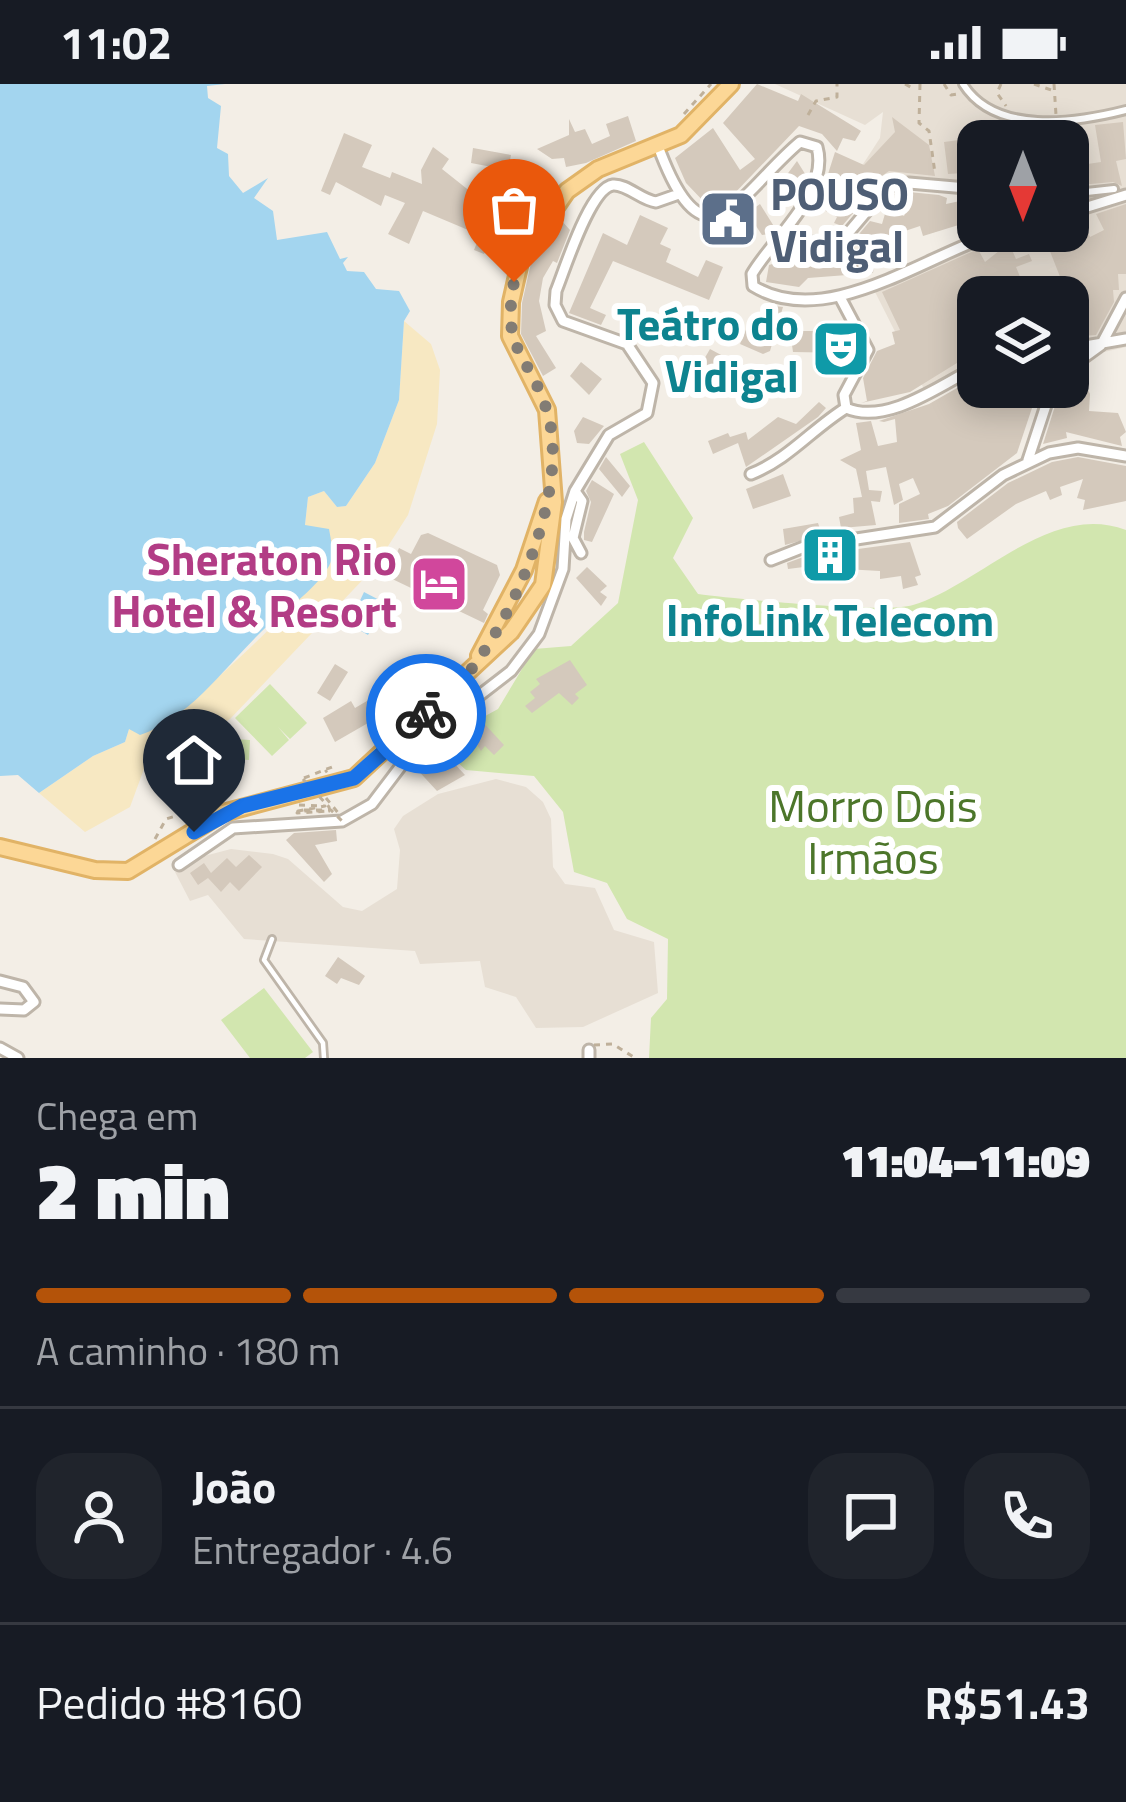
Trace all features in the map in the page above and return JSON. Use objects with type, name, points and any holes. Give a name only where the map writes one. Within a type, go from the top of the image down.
[{"type":"main road","points":[[0,847],[95,869],[128,871],[223,813],[354,778],[530,609],[549,556],[553,476],[547,410],[510,336],[511,302],[521,258],[547,213],[581,179],[658,146],[699,120],[730,84]]},
{"type":"main road","points":[[466,675],[524,570],[553,476]]},
{"type":"main road","points":[[524,570],[549,556]]},
{"type":"main road","points":[[524,570],[531,585],[530,609]]},
{"type":"street","points":[[964,86],[990,113],[1007,119],[1103,116],[1126,110]]},
{"type":"street","points":[[658,146],[676,195],[707,214],[730,211],[794,147],[813,143],[819,166],[783,236],[755,268],[753,286],[772,295],[841,299],[957,246]]},
{"type":"street","points":[[179,865],[233,828],[356,817],[419,742],[511,670],[539,634],[563,569],[566,519],[575,490],[609,435],[647,413],[653,383],[627,344],[563,321],[555,305],[556,291],[587,210],[602,189],[617,185],[656,202],[676,195]]},
{"type":"street","points":[[783,236],[829,244],[855,230],[888,187],[957,188]]},
{"type":"street","points":[[1089,192],[1114,189]]},
{"type":"street","points":[[1089,206],[1126,195]]},
{"type":"street","points":[[1089,354],[1101,346],[1126,298]]},
{"type":"street","points":[[841,299],[868,350],[844,395],[846,408]]},
{"type":"street","points":[[1089,347],[1126,339]]},
{"type":"street","points":[[751,474],[783,460],[817,426],[846,408],[859,412],[898,406],[957,376]]},
{"type":"street","points":[[1028,460],[1045,408]]},
{"type":"street","points":[[770,560],[792,549],[934,526],[1028,460],[1078,448],[1126,456]]},
{"type":"street","points":[[575,490],[582,501],[573,538],[581,553]]},
{"type":"street","points":[[0,981],[23,987],[34,1002],[24,1010],[0,1009]]},
{"type":"street","points":[[0,1048],[18,1058]]},
{"type":"lane","points":[[272,939],[264,960],[322,1043],[324,1058]]},
{"type":"path","points":[[674,126],[711,84]]},
{"type":"path","points":[[837,84],[837,97]]},
{"type":"path","points":[[905,84],[918,87],[919,123],[929,131],[937,187]]},
{"type":"path","points":[[944,84],[956,96],[964,86]]},
{"type":"path","points":[[992,84],[1009,110],[1007,119]]},
{"type":"path","points":[[997,93],[1001,84]]},
{"type":"path","points":[[1034,84],[1054,87],[1056,117]]},
{"type":"path","points":[[808,115],[816,100],[837,97],[847,103]]},
{"type":"path","points":[[330,811],[303,782],[340,775]]},
{"type":"path","points":[[325,797],[342,817],[356,817]]},
{"type":"path","points":[[316,799],[297,805],[324,807],[296,810],[330,811]]},
{"type":"path","points":[[154,848],[155,833],[166,819],[213,804]]},
{"type":"path","points":[[330,811],[297,812],[331,810],[342,821]]},
{"type":"path","points":[[590,1054],[599,1043],[613,1044],[635,1058]]},
{"type":"shaded area","points":[[775,84],[1126,84],[1126,347],[1089,355],[1089,276],[957,276],[957,382],[924,389],[873,288],[957,248],[957,252],[1089,252],[1089,120],[957,120],[957,180],[912,179],[871,188],[854,178],[880,138],[883,112],[865,125]]},
{"type":"shaded area","points":[[496,779],[526,787],[543,802],[551,819],[553,867],[565,884],[595,888],[614,930],[654,942],[658,993],[583,1027],[536,1028],[516,997],[485,987],[480,961],[420,964],[415,951],[244,939],[208,895],[190,901],[175,872],[189,860],[231,849],[273,854],[288,859],[343,907],[362,911],[397,889],[400,850],[394,829],[403,816],[438,794]]},
{"type":"green space","name":"Morro Dois Irmãos","points":[[644,442],[693,518],[673,558],[698,594],[842,607],[913,605],[1043,535],[1098,524],[1126,530],[1126,1058],[649,1058],[651,1018],[667,999],[668,939],[627,919],[607,883],[574,872],[563,812],[534,776],[466,770],[436,743],[498,709],[534,649],[571,646],[618,603],[638,500],[620,454]]},
{"type":"green space","points":[[270,684],[307,723],[290,739],[278,727],[289,740],[272,756],[235,718]]},
{"type":"green space","points":[[202,737],[250,740],[249,760],[201,757]]},
{"type":"green space","points":[[264,988],[313,1052],[305,1058],[250,1058],[221,1020]]},
{"type":"sand","points":[[404,321],[431,344],[440,370],[437,424],[408,515],[374,568],[230,719],[196,740],[152,747],[130,807],[85,832],[39,793],[93,756],[125,742],[129,729],[157,729],[169,721],[289,609],[326,562],[331,547],[305,526],[308,497],[324,491],[337,507],[346,506],[375,463],[399,400]]},
{"type":"water","points":[[0,84],[225,84],[207,86],[208,98],[221,106],[217,148],[228,154],[229,176],[243,193],[268,178],[254,198],[273,211],[277,240],[327,232],[340,259],[348,257],[343,263],[347,271],[364,272],[376,289],[399,291],[410,311],[404,321],[399,400],[375,463],[346,506],[337,507],[324,491],[308,497],[305,525],[329,529],[332,557],[323,575],[175,717],[140,735],[129,729],[125,742],[93,756],[39,793],[18,775],[0,776]]},
{"type":"water","points":[[364,592],[385,603],[368,635],[349,624]]},
{"type":"building","points":[[757,84],[798,101],[801,94],[861,131],[855,141],[843,138],[837,151],[822,134],[799,126],[732,196],[707,205],[686,183],[675,158],[713,128],[740,170],[755,159],[723,123]]},
{"type":"building","points":[[628,116],[636,141],[586,163],[566,167],[564,158],[552,159],[537,149],[569,135],[569,119],[575,132],[585,129],[592,144],[610,136],[606,124]]},
{"type":"building","points":[[892,117],[929,145],[935,176],[889,171],[873,182],[855,174],[849,188],[867,197],[842,226],[834,223],[837,217],[822,209],[828,196],[822,193],[835,152],[864,165],[895,132]]},
{"type":"building","points":[[1123,122],[1126,159],[1116,161],[1122,186],[1089,184],[1089,164],[1101,162],[1095,125]]},
{"type":"building","points":[[344,133],[372,145],[362,167],[390,178],[392,172],[422,184],[421,170],[433,147],[449,159],[442,169],[471,192],[482,178],[506,196],[517,185],[530,197],[509,220],[504,218],[484,254],[474,250],[480,235],[423,211],[409,244],[388,234],[405,203],[385,195],[381,206],[336,182],[330,195],[321,191]]},
{"type":"building","points":[[957,140],[957,173],[948,174],[944,142]]},
{"type":"building","points":[[473,148],[511,155],[508,170],[471,163]]},
{"type":"building","points":[[797,161],[807,177],[789,200],[780,184]]},
{"type":"building","points":[[894,194],[939,195],[947,198],[946,204],[957,202],[957,225],[923,236],[920,226],[905,231],[899,253],[854,240],[870,221],[882,224],[887,207],[904,216],[910,203]]},
{"type":"building","points":[[760,204],[775,228],[770,234],[762,235],[756,226],[750,229],[743,216]]},
{"type":"building","points":[[1126,204],[1126,274],[1118,274],[1114,302],[1096,335],[1089,336],[1089,276],[1060,276],[1050,252],[1089,252],[1089,235],[1104,230],[1096,214]]},
{"type":"building","points":[[640,215],[668,228],[660,244],[671,249],[666,262],[698,277],[706,260],[723,267],[709,300],[613,261],[590,308],[606,315],[601,325],[569,313],[603,233],[627,245]]},
{"type":"building","points":[[561,220],[570,230],[557,263],[553,261],[543,278],[539,301],[546,331],[536,336],[556,368],[543,376],[521,334],[522,303],[531,263]]},
{"type":"building","points":[[877,250],[873,273],[808,278],[799,287],[766,282],[769,265],[795,257],[797,266],[812,263],[811,254]]},
{"type":"building","points":[[971,252],[980,252],[985,262],[998,252],[1013,252],[1016,259],[1029,254],[1032,261],[1016,267],[1020,276],[957,276],[957,363],[910,392],[861,403],[867,401],[863,378],[877,351],[895,344],[892,332],[900,330],[882,292]]},
{"type":"building","points":[[767,305],[783,307],[770,351],[763,354],[740,344],[750,320],[765,326]]},
{"type":"building","points":[[790,331],[847,331],[847,353],[793,352]]},
{"type":"building","points":[[710,349],[723,356],[702,393],[689,385]]},
{"type":"building","points":[[581,362],[602,379],[589,395],[570,376]]},
{"type":"building","points":[[957,388],[957,408],[1032,408],[1017,453],[948,506],[928,514],[929,519],[899,523],[899,504],[920,494],[913,478],[899,484],[903,500],[894,505],[886,467],[866,471],[869,490],[882,491],[880,502],[871,501],[876,525],[841,528],[839,517],[854,513],[853,498],[862,497],[856,469],[840,460],[861,450],[856,423],[871,421],[878,446],[897,442],[895,419],[879,421],[929,404]]},
{"type":"building","points":[[1089,392],[1090,394],[1089,411],[1118,413],[1126,432],[1120,437],[1122,446],[1066,432],[1067,438],[1043,444],[1054,408],[1089,408]]},
{"type":"building","points":[[819,402],[826,408],[818,417],[746,467],[738,443],[713,454],[708,441],[746,432],[748,440],[778,417],[796,424]]},
{"type":"building","points":[[583,417],[604,426],[589,444],[577,443],[574,431]]},
{"type":"building","points":[[606,457],[630,486],[622,497],[599,469]]},
{"type":"building","points":[[1078,457],[1126,466],[1126,501],[1083,510],[1085,500],[1077,498],[1083,479],[1060,487],[1062,495],[1050,500],[1046,491],[1016,504],[967,539],[958,528],[957,522],[1008,483],[1052,462]]},
{"type":"building","points":[[783,474],[791,496],[753,509],[746,489]]},
{"type":"building","points":[[592,480],[614,494],[592,542],[584,540],[584,532],[591,502],[586,491]]},
{"type":"building","points":[[818,523],[822,535],[785,545],[783,529]]},
{"type":"building","points":[[428,533],[497,565],[500,575],[483,610],[488,614],[484,623],[386,576],[399,548],[411,554],[421,535]]},
{"type":"building","points":[[910,542],[921,575],[915,577],[918,585],[903,589],[901,576],[880,579],[880,571],[844,569],[843,562],[788,569],[787,563],[806,556]]},
{"type":"building","points":[[587,567],[607,586],[600,592],[607,597],[601,606],[576,578]]},
{"type":"building","points":[[570,660],[587,685],[575,694],[579,698],[572,705],[559,693],[532,713],[525,706],[535,698],[530,692],[540,684],[536,679]]},
{"type":"building","points":[[335,664],[348,672],[330,701],[317,693]]},
{"type":"building","points":[[372,698],[382,715],[335,742],[323,718],[351,701],[355,708]]},
{"type":"building","points":[[480,719],[504,745],[494,755],[485,746],[481,751],[468,730]]},
{"type":"building","points":[[441,749],[465,775],[437,791],[413,765],[422,752],[429,760]]},
{"type":"building","points":[[336,830],[337,841],[315,845],[332,874],[324,882],[286,840],[294,833]]},
{"type":"building","points":[[249,855],[262,867],[239,891],[230,882],[221,892],[208,878],[198,885],[190,873],[204,863],[211,873],[227,858],[236,867]]},
{"type":"building","points":[[338,957],[365,976],[359,985],[341,978],[337,984],[325,976]]},
{"type":"way so far","points":[[426,714],[466,675],[505,611],[542,524],[553,476],[547,410],[510,336],[514,282]]},
{"type":"place","name":"POUSO Vidigal","points":[[728,219]]},
{"type":"place","name":"Teátro do Vidigal","points":[[841,349]]},
{"type":"place","name":"InfoLink Telecom","points":[[830,555]]},
{"type":"place","name":"Sheraton Rio Hotel & Resort","points":[[439,584]]},
{"type":"route","points":[[194,832],[242,806],[354,778],[426,714]]}]
